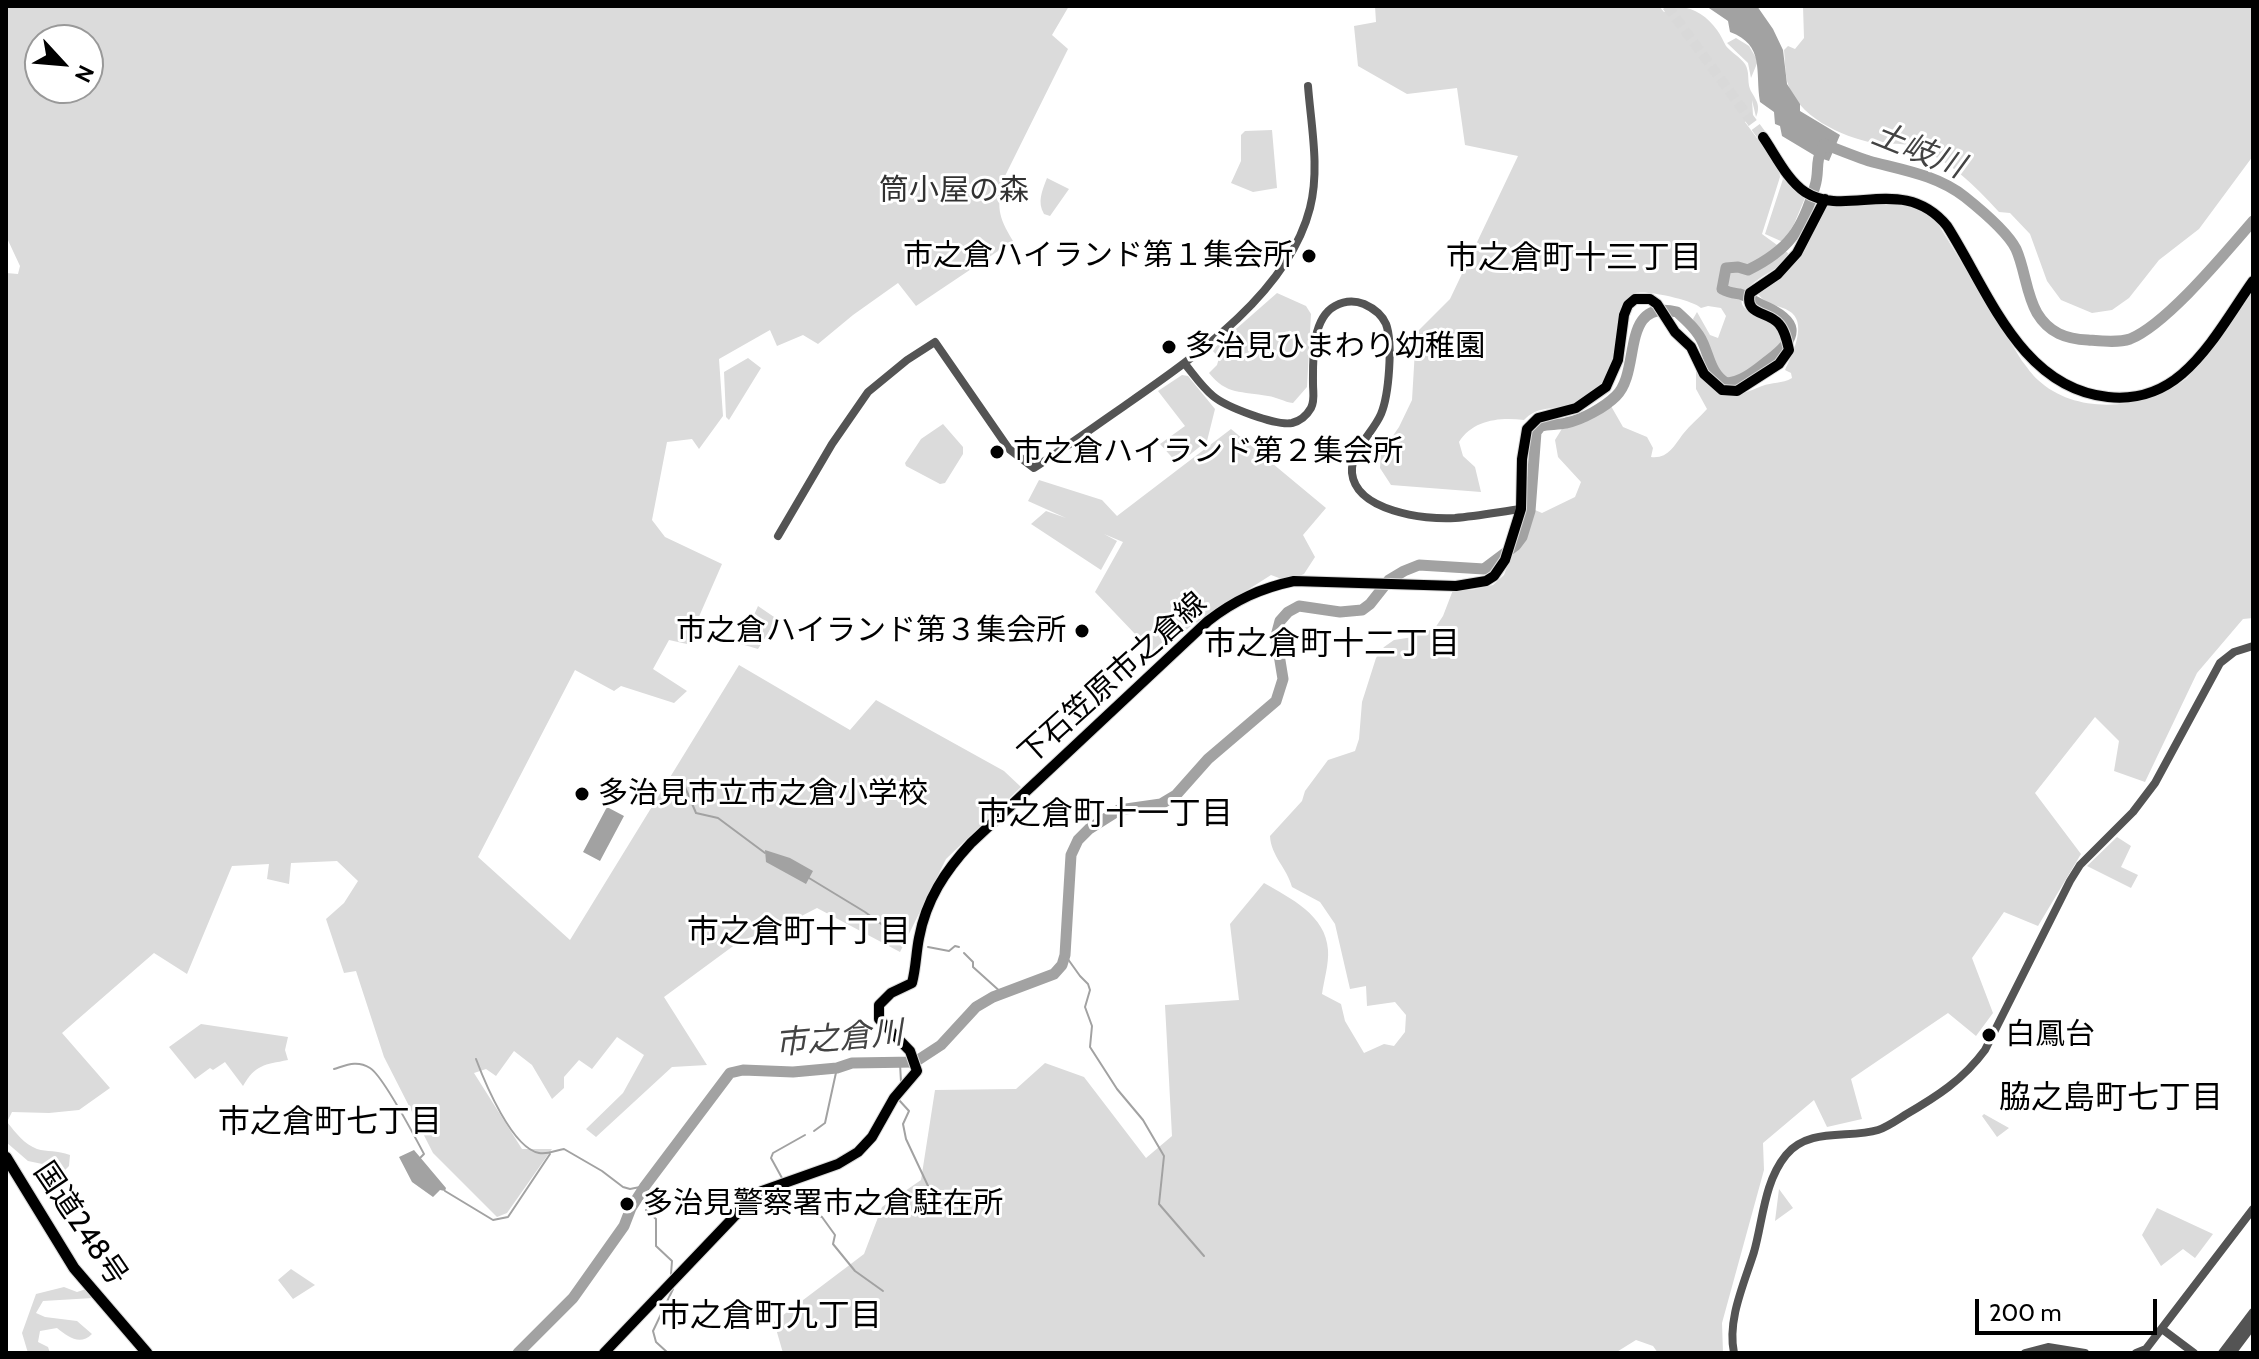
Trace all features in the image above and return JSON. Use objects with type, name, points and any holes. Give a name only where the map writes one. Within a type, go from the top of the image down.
[{"type":"highway","name":"国道248号","points":[[6,1157],[74,1268],[147,1353]]},
{"type":"main road","points":[[1763,137],[1795,182],[1805,191],[1821,198],[1902,200],[1930,210],[1947,226],[2004,324],[2028,354],[2058,381],[2099,396],[2121,398],[2145,395],[2174,380],[2208,344],[2253,281]]},
{"type":"main road","name":"下石笠原市之倉線","points":[[604,1353],[756,1195],[838,1164],[858,1152],[872,1137],[900,1091],[917,1071],[910,1051],[879,1019],[879,1005],[891,993],[912,983],[919,939],[931,899],[941,879],[971,843],[1226,608],[1258,591],[1294,581],[1456,586],[1486,581],[1501,569],[1521,509],[1522,459],[1527,429],[1531,422],[1576,408],[1600,393],[1611,381],[1628,305],[1635,299],[1642,297],[1657,304],[1675,332],[1691,347],[1704,374],[1714,385],[1729,392],[1737,391],[1779,364],[1789,350],[1786,337],[1775,319],[1751,308],[1748,301],[1750,293],[1778,274],[1797,253],[1821,198]]},
{"type":"street","points":[[778,536],[832,444],[868,392],[935,342],[1009,449],[1034,468],[1185,364],[1265,290],[1281,271],[1300,238],[1310,206],[1313,172],[1308,86]]},
{"type":"street","points":[[1185,364],[1203,386],[1226,404],[1291,423],[1310,411],[1314,401],[1315,343],[1322,320],[1329,309],[1339,304],[1350,301],[1364,304],[1378,312],[1385,322],[1389,338],[1386,397],[1375,426],[1353,460],[1352,472],[1360,493],[1369,502],[1387,508],[1440,517],[1521,509]]},
{"type":"street","points":[[1734,1353],[1733,1323],[1758,1238],[1771,1179],[1787,1154],[1796,1146],[1822,1136],[1878,1130],[1952,1087],[1973,1067],[1985,1050],[2080,865],[2133,812],[2155,783],[2220,663],[2234,652],[2253,646]]},
{"type":"street","points":[[2136,1353],[2146,1349],[2253,1209]]},
{"type":"street","points":[[2222,1353],[2253,1312]]},
{"type":"street","points":[[2232,1353],[2253,1325]]},
{"type":"street","points":[[2162,1329],[2194,1353]]},
{"type":"street","points":[[2025,1353],[2048,1347],[2085,1353]]},
{"type":"green space","name":"筒小屋の森","points":[[6,6],[1069,6],[1052,35],[1068,49],[1001,188],[1000,211],[1013,241],[916,306],[898,283],[818,344],[803,335],[777,346],[770,330],[719,359],[723,416],[699,449],[692,439],[667,442],[652,520],[665,537],[722,564],[687,644],[669,640],[653,669],[687,691],[674,703],[621,686],[614,691],[575,670],[478,857],[570,940],[739,665],[850,730],[876,700],[1004,771],[1021,787],[946,859],[900,952],[817,908],[778,928],[740,941],[664,997],[707,1065],[672,1067],[596,1137],[586,1129],[623,1093],[644,1055],[617,1037],[592,1069],[579,1060],[564,1077],[564,1088],[552,1099],[532,1065],[514,1051],[496,1076],[486,1069],[474,1073],[522,1149],[552,1149],[507,1213],[497,1217],[433,1153],[384,1057],[356,971],[344,973],[326,919],[344,903],[358,881],[337,861],[291,863],[289,884],[267,879],[269,864],[232,866],[187,974],[154,953],[62,1033],[110,1088],[79,1110],[12,1112],[7,1122],[28,1144],[37,1149],[70,1155],[69,1166],[63,1172],[52,1166],[28,1161],[6,1142],[6,273],[18,274],[20,266],[6,236]]},
{"type":"green space","points":[[1375,6],[1659,6],[1664,12],[1686,8],[1706,18],[1726,46],[1747,67],[1749,86],[1758,108],[1756,117],[1752,100],[1753,115],[1745,122],[1779,168],[1780,177],[1762,234],[1788,253],[1787,260],[1750,286],[1742,302],[1749,312],[1770,321],[1778,330],[1783,341],[1772,354],[1734,380],[1725,379],[1709,358],[1707,346],[1693,319],[1697,312],[1710,335],[1718,338],[1726,316],[1721,308],[1701,308],[1670,296],[1636,293],[1625,301],[1612,368],[1592,393],[1571,404],[1538,411],[1524,420],[1487,422],[1472,429],[1459,442],[1463,456],[1475,467],[1481,492],[1391,485],[1380,468],[1381,453],[1399,427],[1412,400],[1416,333],[1450,299],[1518,156],[1465,145],[1457,88],[1407,94],[1358,66],[1354,26],[1376,22]]},
{"type":"green space","points":[[1803,6],[2253,6],[2253,156],[2199,229],[2159,260],[2129,298],[2112,310],[2092,313],[2061,300],[2047,281],[2030,234],[2010,213],[1999,212],[1969,182],[1937,157],[1911,146],[1874,143],[1848,136],[1822,123],[1800,105],[1787,81],[1784,50],[1788,46],[1795,49],[1804,38]]},
{"type":"green space","points":[[1736,38],[1749,46],[1758,61],[1751,78],[1748,63],[1727,43]]},
{"type":"green space","points":[[1272,130],[1277,188],[1253,192],[1231,183],[1241,161],[1241,135],[1245,131]]},
{"type":"green space","points":[[1047,178],[1069,189],[1050,216],[1044,214],[1041,205]]},
{"type":"green space","points":[[1783,179],[1805,198],[1783,242],[1765,234]]},
{"type":"green space","points":[[1897,203],[1917,208],[1935,219],[2022,361],[2038,380],[2054,392],[2073,400],[2092,404],[2133,402],[2171,389],[2187,378],[2253,289],[2253,618],[2243,619],[2197,673],[2145,782],[2114,771],[2119,741],[2095,717],[2035,793],[2081,854],[2038,926],[2004,912],[1972,958],[1993,1013],[1976,1036],[1948,1013],[1851,1079],[1862,1119],[1827,1127],[1814,1100],[1763,1143],[1764,1170],[1722,1323],[1723,1353],[1658,1353],[1653,1346],[1636,1340],[1615,1353],[783,1353],[774,1322],[864,1254],[882,1207],[921,1180],[935,1090],[1016,1089],[1045,1063],[1084,1077],[1146,1158],[1172,1136],[1165,1005],[1239,1000],[1230,924],[1264,883],[1305,909],[1321,927],[1328,955],[1322,994],[1341,1004],[1345,1021],[1364,1053],[1384,1044],[1394,1046],[1405,1032],[1406,1015],[1395,1002],[1367,1006],[1366,986],[1350,989],[1335,924],[1320,902],[1292,887],[1273,850],[1270,836],[1302,801],[1305,791],[1328,760],[1355,751],[1362,702],[1376,658],[1394,640],[1413,637],[1435,628],[1453,590],[1493,585],[1504,575],[1512,553],[1523,543],[1535,510],[1542,513],[1575,497],[1581,482],[1558,457],[1555,440],[1563,427],[1611,406],[1623,427],[1647,437],[1653,448],[1651,457],[1662,456],[1707,409],[1696,389],[1696,366],[1710,386],[1731,395],[1792,378],[1791,373],[1785,370],[1798,333],[1796,319],[1788,310],[1766,302],[1758,294],[1798,256],[1830,204]]},
{"type":"green space","points":[[1277,293],[1306,306],[1311,314],[1307,387],[1293,403],[1228,389],[1209,373],[1219,358],[1212,350]]},
{"type":"green space","points":[[748,358],[761,368],[729,420],[726,417],[724,372]]},
{"type":"green space","points":[[1182,375],[1188,376],[1215,409],[1207,441],[1178,464],[1160,444],[1185,426],[1158,391]]},
{"type":"green space","points":[[943,424],[963,447],[963,454],[945,483],[940,484],[905,463],[921,439]]},
{"type":"green space","points":[[1231,429],[1326,508],[1303,535],[1315,557],[1304,574],[1287,581],[1271,575],[1191,626],[1156,656],[1095,592],[1123,542],[1104,534],[1117,541],[1101,570],[1031,524],[1046,511],[1066,518],[1028,501],[1039,480],[1102,500],[1117,516]]},
{"type":"green space","points":[[758,606],[777,619],[758,649],[741,644]]},
{"type":"green space","points":[[2117,837],[2131,846],[2121,867],[2138,875],[2131,888],[2087,866]]},
{"type":"green space","points":[[201,1024],[288,1037],[285,1050],[288,1060],[261,1067],[252,1073],[243,1086],[225,1062],[195,1079],[169,1047]]},
{"type":"green space","points":[[1984,1114],[2009,1128],[1997,1137],[1982,1116]]},
{"type":"green space","points":[[1779,1189],[1793,1208],[1775,1221]]},
{"type":"green space","points":[[2157,1208],[2213,1234],[2195,1258],[2183,1249],[2161,1266],[2142,1235]]},
{"type":"green space","points":[[291,1269],[315,1285],[293,1299],[278,1280]]},
{"type":"green space","points":[[64,1287],[77,1292],[86,1289],[93,1298],[43,1301],[36,1313],[77,1321],[92,1334],[79,1340],[57,1328],[40,1331],[38,1342],[48,1347],[50,1353],[28,1353],[22,1333],[36,1294]]},
{"type":"shaded area","points":[[1706,6],[1757,6],[1783,50],[1787,84],[1800,104],[1800,111],[1840,135],[1829,161],[1782,136],[1780,126],[1775,124],[1774,112],[1760,102],[1754,52],[1741,37],[1730,32],[1728,21]]},
{"type":"shaded area","points":[[607,807],[624,816],[600,861],[583,852]]},
{"type":"shaded area","points":[[765,850],[790,858],[813,871],[806,884],[766,862]]},
{"type":"shaded area","points":[[414,1150],[446,1188],[445,1191],[440,1190],[433,1197],[412,1182],[399,1157]]},
{"type":"waterway","name":"土岐川","points":[[1824,144],[1869,161],[1931,178],[1965,197],[1993,222],[2016,249],[2033,306],[2042,320],[2059,334],[2072,338],[2120,341],[2145,331],[2195,286],[2253,221]]},
{"type":"waterway","name":"市之倉川","points":[[518,1353],[573,1298],[624,1226],[645,1186],[730,1073],[743,1070],[793,1072],[837,1068],[852,1063],[915,1062],[941,1045],[976,1007],[993,997],[1054,974],[1062,965],[1065,955],[1071,855],[1078,840],[1119,810],[1161,804],[1176,795],[1208,759],[1276,701],[1283,679],[1276,636],[1280,621],[1288,612],[1299,606],[1340,612],[1362,610],[1389,580],[1404,571],[1419,565],[1484,569],[1516,545],[1522,537],[1530,511],[1536,432],[1541,426],[1566,423],[1586,416],[1616,396],[1624,385],[1639,326],[1647,316],[1659,311],[1677,312],[1698,334],[1714,370],[1726,383],[1749,375],[1779,351],[1790,336],[1788,323],[1774,311],[1745,296],[1722,289],[1726,268],[1748,270],[1774,254],[1792,237],[1810,201],[1824,144]]},
{"type":"waterway","points":[[682,780],[696,813],[718,818],[765,853]]},
{"type":"waterway","points":[[809,878],[865,912],[907,943]]},
{"type":"waterway","points":[[928,947],[949,951],[955,946],[959,947]]},
{"type":"waterway","points":[[964,953],[973,962],[973,967],[1003,994]]},
{"type":"waterway","points":[[1065,955],[1090,990],[1085,1007],[1092,1026],[1090,1047],[1117,1089],[1143,1120],[1164,1156],[1159,1204],[1204,1256]]},
{"type":"waterway","points":[[476,1059],[501,1113],[529,1149],[539,1153],[564,1149],[623,1187],[645,1186]]},
{"type":"waterway","points":[[900,1063],[901,1082]]},
{"type":"waterway","points":[[334,1069],[356,1064],[376,1073],[424,1154],[420,1158]]},
{"type":"waterway","points":[[814,1131],[825,1123],[837,1068]]},
{"type":"waterway","points":[[899,1100],[909,1111],[903,1124],[906,1139],[929,1188]]},
{"type":"waterway","points":[[782,1178],[771,1158],[773,1153],[805,1135]]},
{"type":"waterway","points":[[445,1191],[493,1220],[508,1217],[550,1154]]},
{"type":"waterway","points":[[785,1188],[791,1204],[803,1207]]},
{"type":"waterway","points":[[646,1210],[656,1219],[656,1246],[672,1261],[671,1274]]},
{"type":"waterway","points":[[809,1212],[822,1217],[835,1235],[833,1244],[855,1271],[883,1291]]},
{"type":"waterway","points":[[668,1353],[656,1342],[653,1331],[673,1289]]},
{"type":"tunnel","points":[[1667,6],[1763,137]]},
{"type":"place","name":"市之倉ハイランド第１集会所","points":[[1309,256]]},
{"type":"place","name":"多治見ひまわり幼稚園","points":[[1169,347]]},
{"type":"place","name":"市之倉ハイランド第２集会所","points":[[997,452]]},
{"type":"place","name":"市之倉ハイランド第３集会所","points":[[1082,631]]},
{"type":"place","name":"多治見市立市之倉小学校","points":[[582,794]]},
{"type":"place","name":"白鳳台","points":[[1989,1035]]},
{"type":"place","name":"多治見警察署市之倉駐在所","points":[[627,1204]]},
{"type":"district","name":"市之倉町十三丁目","points":[[1574,259]]},
{"type":"district","name":"市之倉町十二丁目","points":[[1332,645]]},
{"type":"district","name":"市之倉町十一丁目","points":[[1105,815]]},
{"type":"district","name":"市之倉町十丁目","points":[[799,933]]},
{"type":"district","name":"脇之島町七丁目","points":[[2111,1099]]},
{"type":"district","name":"市之倉町七丁目","points":[[330,1123]]},
{"type":"district","name":"市之倉町九丁目","points":[[770,1317]]}]
